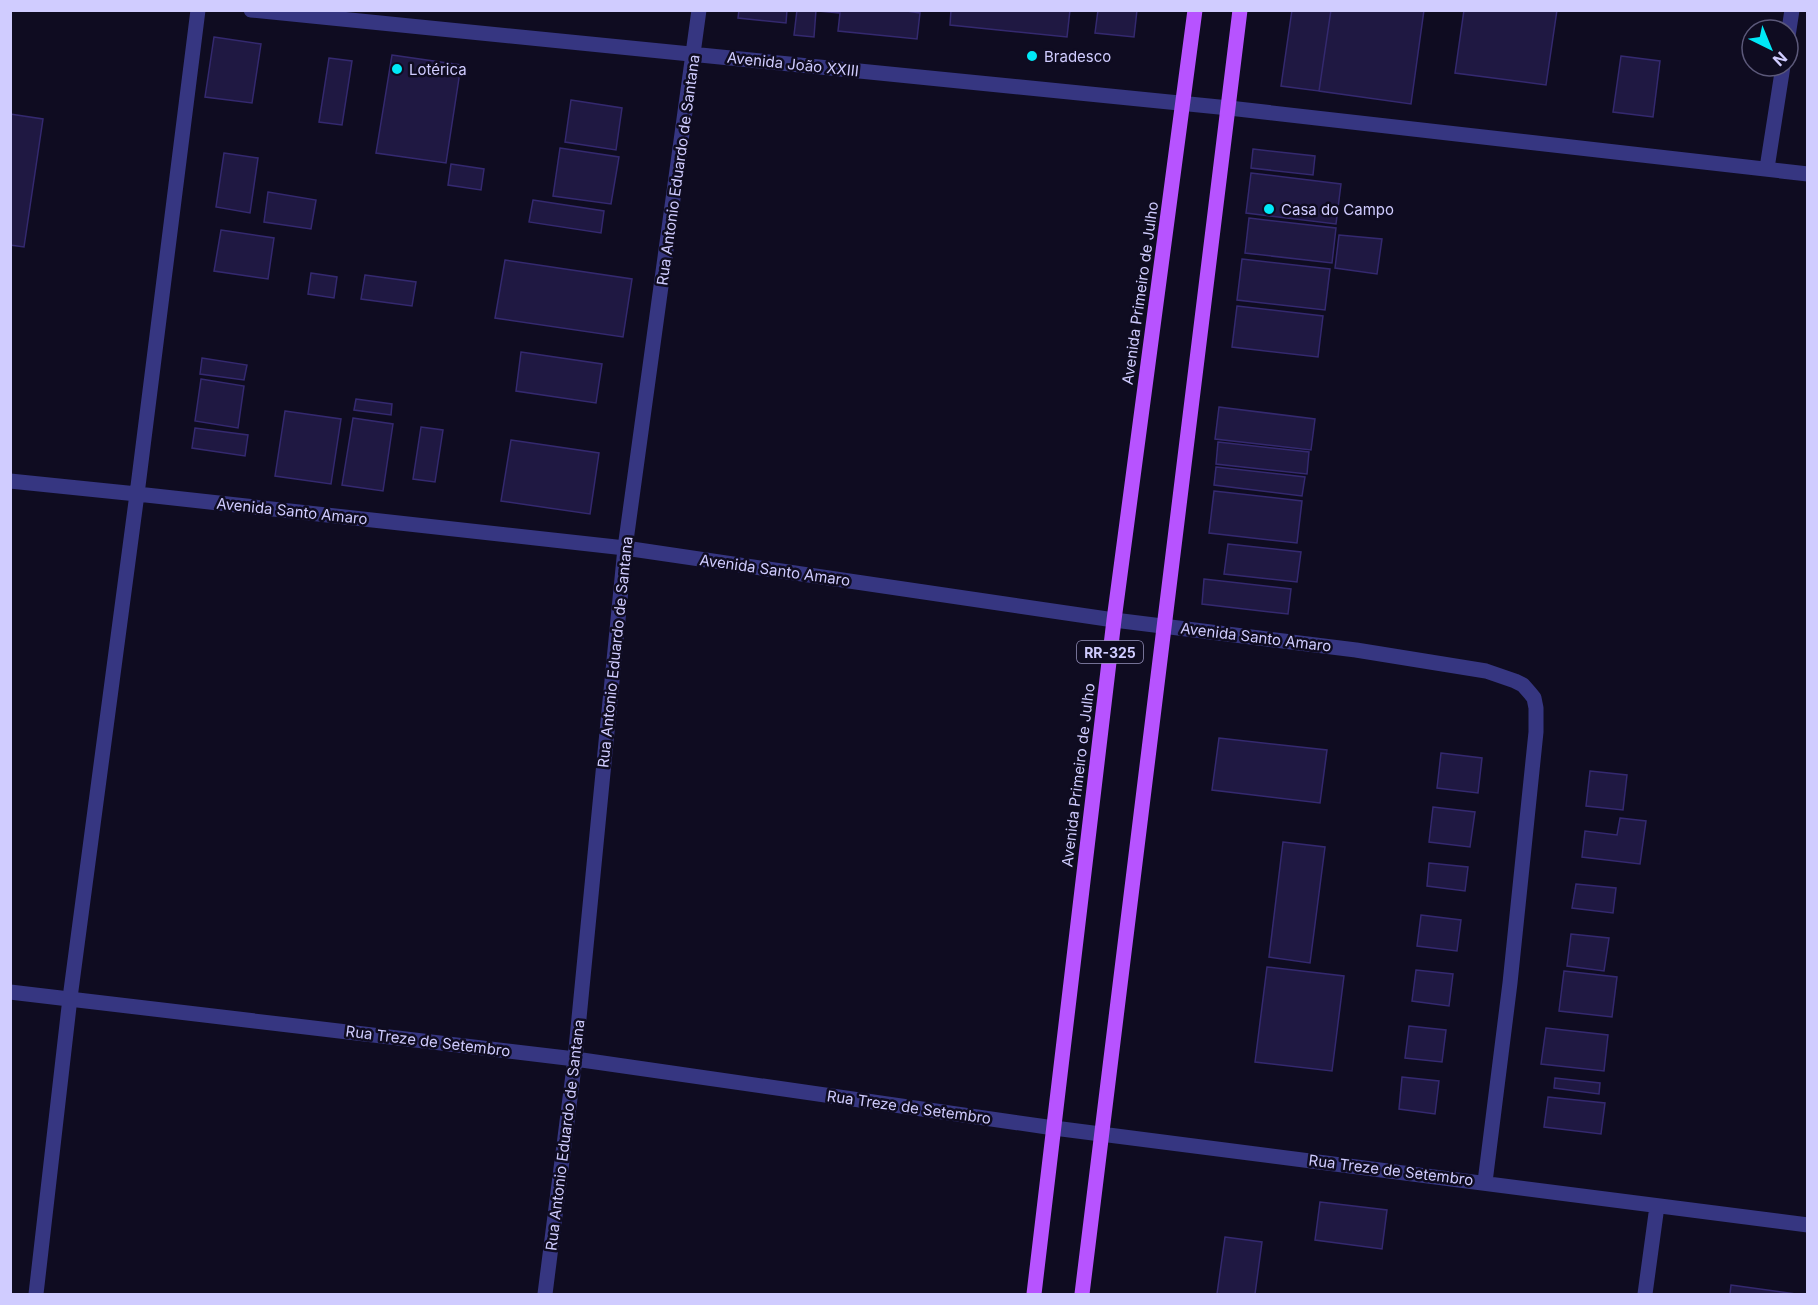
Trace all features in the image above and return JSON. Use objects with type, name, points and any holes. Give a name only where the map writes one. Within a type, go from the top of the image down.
[{"type":"main road","name":"Avenida Primeiro de Julho","points":[[1034,1294],[1114,620],[1195,10]]},
{"type":"main road","name":"RR-325","points":[[1082,1294],[1240,10]]},
{"type":"street","points":[[36,1294],[70,998],[198,10]]},
{"type":"street","name":"Avenida João XXIII","points":[[251,10],[1229,108],[1808,174]]},
{"type":"street","name":"Rua Antonio Eduardo de Santana","points":[[545,1294],[575,1059],[625,548],[699,10]]},
{"type":"street","points":[[1767,168],[1781,78]]},
{"type":"street","name":"Avenida Santo Amaro","points":[[10,481],[625,548],[1114,620],[1356,650],[1486,671],[1515,681],[1523,685],[1534,698],[1536,732],[1510,983],[1485,1182]]},
{"type":"street","name":"Rua Treze de Setembro","points":[[10,992],[575,1059],[1054,1128],[1808,1225]]},
{"type":"street","points":[[1645,1294],[1657,1206]]},
{"type":"building","points":[[739,10],[787,10],[786,23],[738,18]]},
{"type":"building","points":[[797,10],[816,10],[814,37],[794,35]]},
{"type":"building","points":[[900,10],[920,13],[917,39],[838,31],[840,13],[818,11]]},
{"type":"building","points":[[951,10],[1070,10],[1067,37],[950,25]]},
{"type":"building","points":[[1098,10],[1137,10],[1134,37],[1095,33]]},
{"type":"building","points":[[1292,10],[1331,10],[1319,91],[1281,86]]},
{"type":"building","points":[[1331,10],[1424,10],[1411,104],[1319,91]]},
{"type":"building","points":[[1464,10],[1557,10],[1546,85],[1455,73]]},
{"type":"building","points":[[214,37],[261,44],[252,103],[205,97]]},
{"type":"building","points":[[392,55],[461,65],[446,163],[376,153]]},
{"type":"building","points":[[1621,56],[1660,61],[1653,117],[1613,112]]},
{"type":"building","points":[[329,58],[352,61],[342,125],[319,122]]},
{"type":"building","points":[[571,100],[622,108],[616,150],[565,142]]},
{"type":"building","points":[[10,114],[43,119],[24,247],[10,245]]},
{"type":"building","points":[[560,148],[619,157],[611,204],[553,196]]},
{"type":"building","points":[[1253,149],[1315,156],[1313,175],[1251,168]]},
{"type":"building","points":[[224,153],[258,158],[250,213],[216,207]]},
{"type":"building","points":[[451,164],[484,169],[481,190],[448,185]]},
{"type":"building","points":[[1251,173],[1341,184],[1336,224],[1246,213]]},
{"type":"building","points":[[268,192],[316,200],[311,229],[264,222]]},
{"type":"building","points":[[533,200],[604,211],[601,233],[529,222]]},
{"type":"building","points":[[1249,218],[1336,228],[1332,263],[1245,253]]},
{"type":"building","points":[[221,230],[274,238],[268,279],[214,271]]},
{"type":"building","points":[[1339,235],[1382,239],[1377,274],[1335,268]]},
{"type":"building","points":[[1242,259],[1330,269],[1325,310],[1237,300]]},
{"type":"building","points":[[505,260],[632,279],[623,337],[495,318]]},
{"type":"building","points":[[311,273],[337,277],[334,298],[308,294]]},
{"type":"building","points":[[365,275],[416,282],[412,306],[361,299]]},
{"type":"building","points":[[1237,306],[1323,316],[1318,357],[1232,347]]},
{"type":"building","points":[[521,352],[602,364],[596,403],[516,391]]},
{"type":"building","points":[[202,358],[247,365],[244,380],[200,374]]},
{"type":"building","points":[[201,379],[244,386],[238,428],[195,421]]},
{"type":"building","points":[[356,399],[392,404],[391,415],[354,410]]},
{"type":"building","points":[[1219,407],[1315,419],[1311,450],[1215,439]]},
{"type":"building","points":[[285,411],[341,419],[331,484],[275,476]]},
{"type":"building","points":[[353,418],[393,424],[383,491],[342,485]]},
{"type":"building","points":[[421,427],[443,430],[435,482],[413,479]]},
{"type":"building","points":[[195,428],[248,435],[245,456],[192,448]]},
{"type":"building","points":[[511,440],[599,453],[590,514],[501,501]]},
{"type":"building","points":[[1218,442],[1309,452],[1307,474],[1216,464]]},
{"type":"building","points":[[1216,467],[1305,477],[1302,496],[1214,485]]},
{"type":"building","points":[[1214,491],[1302,501],[1297,543],[1209,533]]},
{"type":"building","points":[[1228,544],[1301,552],[1297,582],[1224,574]]},
{"type":"building","points":[[1204,579],[1291,589],[1288,614],[1202,604]]},
{"type":"building","points":[[1219,738],[1327,750],[1320,803],[1212,790]]},
{"type":"building","points":[[1441,753],[1482,758],[1478,793],[1437,788]]},
{"type":"building","points":[[1590,771],[1627,775],[1623,810],[1586,806]]},
{"type":"building","points":[[1433,807],[1475,812],[1470,847],[1429,842]]},
{"type":"building","points":[[1620,818],[1646,821],[1640,864],[1582,857],[1585,831],[1617,835]]},
{"type":"building","points":[[1283,842],[1325,847],[1310,963],[1269,957]]},
{"type":"building","points":[[1429,863],[1468,867],[1465,891],[1427,886]]},
{"type":"building","points":[[1576,884],[1616,888],[1613,913],[1572,908]]},
{"type":"building","points":[[1421,915],[1461,920],[1457,951],[1417,946]]},
{"type":"building","points":[[1571,934],[1609,938],[1604,971],[1567,966]]},
{"type":"building","points":[[1267,967],[1344,976],[1332,1071],[1255,1062]]},
{"type":"building","points":[[1416,970],[1453,974],[1449,1006],[1412,1001]]},
{"type":"building","points":[[1564,971],[1617,977],[1612,1017],[1559,1011]]},
{"type":"building","points":[[1409,1026],[1446,1030],[1442,1062],[1405,1058]]},
{"type":"building","points":[[1546,1028],[1608,1035],[1604,1071],[1541,1064]]},
{"type":"building","points":[[1402,1077],[1439,1081],[1435,1114],[1399,1109]]},
{"type":"building","points":[[1555,1078],[1600,1083],[1599,1094],[1554,1088]]},
{"type":"building","points":[[1548,1097],[1605,1103],[1601,1134],[1544,1127]]},
{"type":"building","points":[[1320,1202],[1387,1210],[1382,1249],[1315,1240]]},
{"type":"building","points":[[1225,1237],[1262,1242],[1255,1294],[1217,1294]]},
{"type":"building","points":[[1731,1285],[1796,1294],[1730,1294]]},
{"type":"place","name":"Bradesco","points":[[1032,56]]},
{"type":"place","name":"Lotérica","points":[[397,69]]},
{"type":"place","name":"Casa do Campo","points":[[1269,209]]}]
